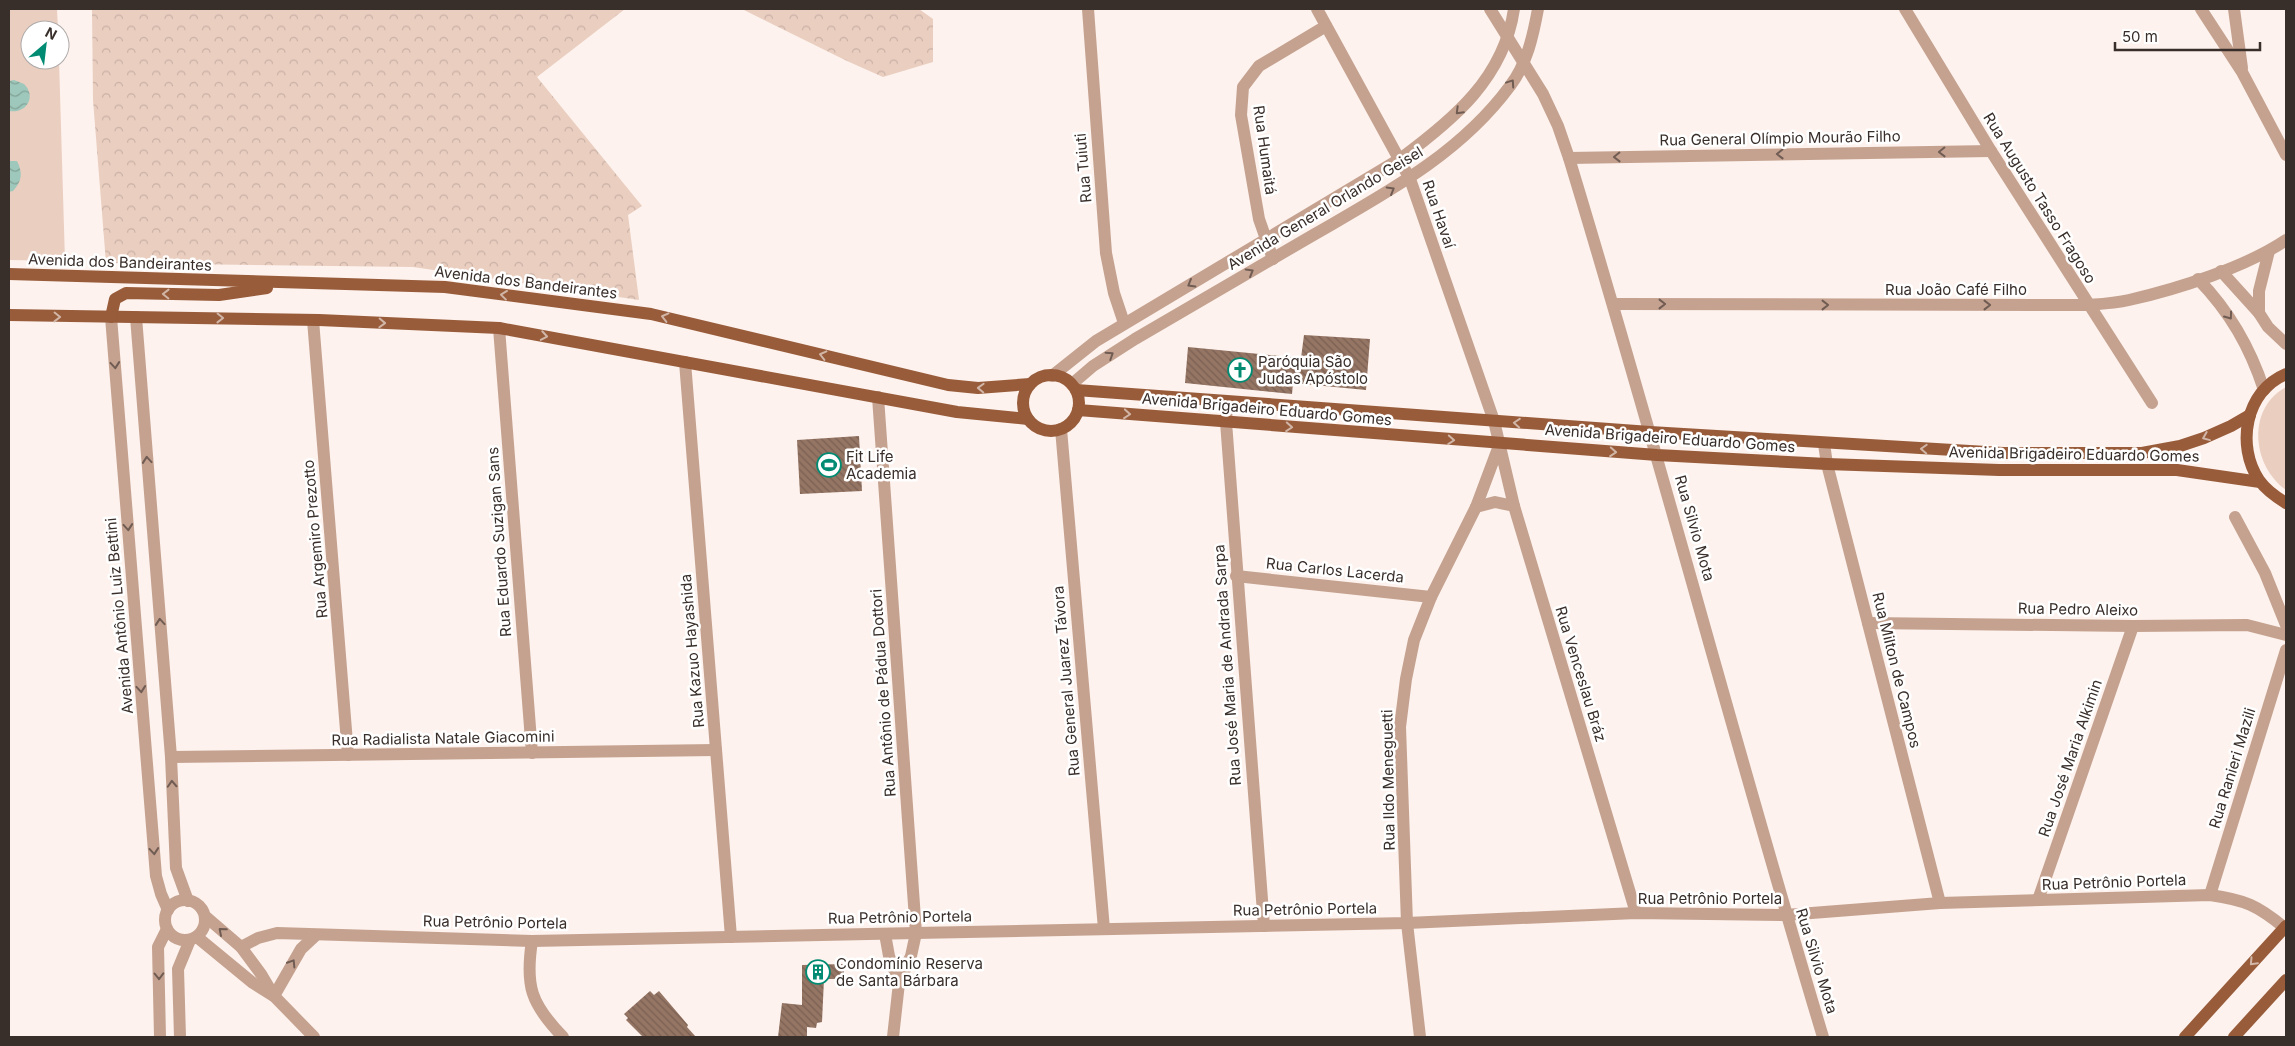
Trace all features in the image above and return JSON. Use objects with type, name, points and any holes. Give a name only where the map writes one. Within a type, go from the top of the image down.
[{"type":"main road","name":"Avenida dos Bandeirantes","points":[[9,274],[284,284],[445,287],[651,314],[948,385],[978,388],[1030,384]]},
{"type":"main road","points":[[111,317],[115,299],[126,293],[219,295],[259,290],[284,284]]},
{"type":"main road","points":[[9,315],[60,318],[136,317],[313,320],[499,328],[957,412],[1028,419],[1043,430],[1061,430],[1069,425],[1078,410],[1079,400],[1074,387],[1063,378],[1052,376],[1045,376],[1030,384],[1023,401],[1028,419]]},
{"type":"main road","points":[[2286,374],[2264,390],[2250,415],[2246,428],[2246,447],[2251,465],[2260,482],[2286,503]]},
{"type":"main road","name":"Avenida Brigadeiro Eduardo Gomes","points":[[1074,387],[1227,402],[1494,422],[1824,444],[2003,453],[2142,453],[2180,446],[2204,438],[2250,415]]},
{"type":"main road","name":"Avenida Brigadeiro Eduardo Gomes","points":[[1078,410],[1657,455],[1827,464],[2000,470],[2177,470],[2260,482]]},
{"type":"main road","points":[[2184,1037],[2286,927]]},
{"type":"main road","points":[[2234,1037],[2286,980]]},
{"type":"street","name":"Rua Tuiuti","points":[[1088,9],[1106,253],[1114,293],[1124,323]]},
{"type":"street","name":"Rua Havaí","points":[[1317,9],[1410,179],[1500,443]]},
{"type":"street","name":"Rua Silvio Mota","points":[[1490,9],[1507,39],[1524,62],[1558,126],[1569,158],[1614,304],[1786,915],[1824,1037]]},
{"type":"street","name":"Avenida General Orlando Geisel","points":[[1052,376],[1096,341],[1124,323],[1265,241],[1400,159],[1443,127],[1473,97],[1494,66],[1507,39],[1514,9]]},
{"type":"street","name":"Avenida General Orlando Geisel","points":[[1074,387],[1113,353],[1410,179],[1456,144],[1489,112],[1511,86],[1524,62],[1534,33],[1538,9]]},
{"type":"street","name":"Rua Augusto Tasso Fragoso","points":[[1904,9],[1991,151],[2152,403]]},
{"type":"street","points":[[2201,9],[2242,72],[2286,155]]},
{"type":"street","points":[[2234,9],[2242,72]]},
{"type":"street","name":"Rua Humaitá","points":[[1273,259],[1265,241],[1259,219],[1241,115],[1243,87],[1259,66],[1326,26]]},
{"type":"street","name":"Rua General Olímpio Mourão Filho","points":[[1569,158],[1991,151]]},
{"type":"street","name":"Rua João Café Filho","points":[[1614,304],[2088,305],[2129,300],[2198,279],[2269,251],[2286,240]]},
{"type":"street","points":[[2259,313],[2259,291],[2269,251]]},
{"type":"street","points":[[2221,270],[2259,313],[2268,327],[2286,344]]},
{"type":"street","points":[[2198,279],[2216,298],[2245,341],[2264,390]]},
{"type":"street","name":"Avenida Antônio Luiz Bettini","points":[[111,317],[156,876],[168,910]]},
{"type":"street","points":[[136,317],[171,757],[176,868],[188,900],[202,909],[205,916],[205,924],[194,938],[178,969],[180,1037]]},
{"type":"street","name":"Rua Argemiro Prezotto","points":[[313,320],[348,756]]},
{"type":"street","name":"Rua Eduardo Suzigan Sans","points":[[499,328],[532,753]]},
{"type":"street","name":"Rua Kazuo Hayashida","points":[[685,362],[730,937]]},
{"type":"street","name":"Rua Antônio de Pádua Dottori","points":[[878,397],[916,933],[911,956],[899,983],[893,1037]]},
{"type":"street","name":"Rua José Maria de Andrada Sarpa","points":[[1227,402],[1226,422],[1236,576],[1264,926]]},
{"type":"street","name":"Rua General Juarez Távora","points":[[1061,430],[1104,929]]},
{"type":"street","name":"Rua Venceslau Bráz","points":[[1500,443],[1514,506],[1636,913]]},
{"type":"street","name":"Rua Ildo Meneguetti","points":[[1420,1037],[1407,923],[1400,727],[1406,679],[1414,640],[1431,597],[1476,507],[1500,443]]},
{"type":"street","name":"Rua Milton de Campos","points":[[1824,444],[1827,464],[1940,903]]},
{"type":"street","points":[[1476,507],[1495,502],[1514,506]]},
{"type":"street","points":[[2235,517],[2265,573],[2286,625]]},
{"type":"street","name":"Rua Carlos Lacerda","points":[[1236,576],[1431,597]]},
{"type":"street","name":"Rua Pedro Aleixo","points":[[1868,623],[2133,626],[2247,625],[2286,635]]},
{"type":"street","name":"Rua José Maria Alkimin","points":[[2038,900],[2133,626]]},
{"type":"street","name":"Rua Ranieri Mazili","points":[[2210,895],[2286,650]]},
{"type":"street","name":"Rua Radialista Natale Giacomini","points":[[171,757],[716,750]]},
{"type":"street","name":"Rua Petrônio Portela","points":[[241,947],[258,938],[277,933],[532,941],[1407,923],[1636,913],[1786,915],[1940,903],[2210,895],[2239,899],[2262,909],[2286,927]]},
{"type":"street","points":[[160,1037],[158,947],[167,929],[166,916],[168,910],[173,904],[188,900]]},
{"type":"street","points":[[205,916],[241,947],[261,974],[274,996],[314,1037]]},
{"type":"street","points":[[167,929],[173,936],[181,940],[194,938],[253,983],[274,996]]},
{"type":"street","name":"Rua Antônio de Pádua Dottori","points":[[885,934],[899,983]]},
{"type":"street","points":[[274,996],[301,949],[316,935]]},
{"type":"street","points":[[532,941],[528,968],[533,996],[547,1021],[563,1037]]},
{"type":"green space","points":[[9,9],[57,9],[58,20],[20,20],[20,70],[59,70],[65,261],[9,260]]},
{"type":"green space","points":[[92,9],[625,9],[537,77],[642,206],[628,215],[639,300],[413,267],[106,263],[93,100]]},
{"type":"green space","points":[[742,9],[919,9],[933,19],[933,62],[883,77]]},
{"type":"green space","points":[[2286,387],[2286,490],[2275,480],[2266,467],[2258,438],[2259,423],[2264,409],[2273,397]]},
{"type":"water","points":[[14,80],[24,84],[30,94],[28,104],[25,107],[20,110],[9,111],[9,81]]},
{"type":"water","points":[[9,161],[17,161],[21,177],[13,191],[9,192]]},
{"type":"building","points":[[1304,335],[1370,339],[1366,390],[1293,383],[1292,394],[1185,383],[1188,347],[1301,358]]},
{"type":"building","name":"Fit Life Academia","points":[[859,436],[862,491],[800,494],[797,440]]},
{"type":"building","points":[[844,964],[844,979],[824,979],[822,1022],[817,1023],[816,1028],[807,1027],[807,1037],[778,1037],[782,1003],[802,1005],[802,965]]},
{"type":"building","points":[[650,991],[654,995],[659,991],[696,1037],[643,1037],[626,1020],[628,1018],[624,1014]]},
{"type":"place","name":"Paróquia São Judas Apóstolo","points":[[1240,370]]},
{"type":"place","name":"Fit Life Academia","points":[[829,465]]},
{"type":"place","name":"Condomínio Reserva de Santa Bárbara","points":[[818,972]]}]
